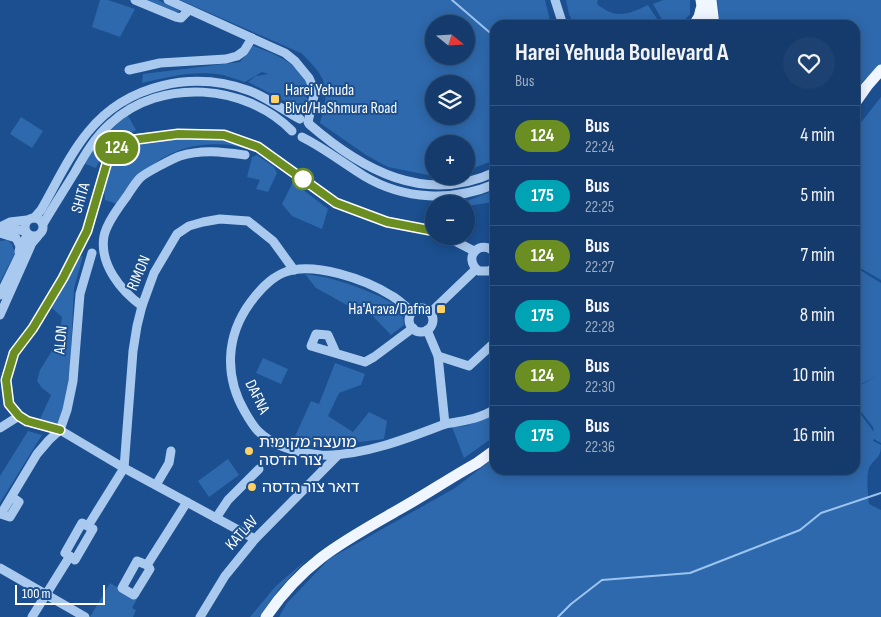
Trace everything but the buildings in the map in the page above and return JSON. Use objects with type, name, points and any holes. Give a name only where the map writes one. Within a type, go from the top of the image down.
[{"type":"main road","points":[[697,20],[705,1]]},
{"type":"main road","points":[[705,1],[705,20]]},
{"type":"main road","points":[[705,1],[712,20]]},
{"type":"main road","points":[[860,96],[881,70]]},
{"type":"main road","points":[[266,617],[288,588],[315,561],[345,540],[490,454]]},
{"type":"street","points":[[135,0],[170,16],[181,18],[189,10]]},
{"type":"street","points":[[168,0],[285,54],[303,69],[313,87],[314,96],[305,121],[309,132],[302,137]]},
{"type":"street","points":[[555,0],[561,20]]},
{"type":"street","points":[[129,70],[160,62],[226,59],[237,56],[244,51],[252,38]]},
{"type":"street","points":[[0,295],[19,256],[26,232],[24,225],[41,210],[77,148],[96,123],[120,102],[151,88],[186,81],[232,86],[264,98],[305,121],[326,138],[371,167],[410,183],[450,185],[473,181],[490,174]]},
{"type":"street","points":[[0,315],[32,243],[42,231],[43,224],[89,148],[103,130],[126,112],[154,98],[186,92],[206,92],[230,96],[260,107],[278,118],[296,136],[302,137],[372,181],[407,193],[426,196],[451,196],[475,192],[490,186]]},
{"type":"street","points":[[292,131],[293,123],[305,121]]},
{"type":"street","name":"SHITA","points":[[19,416],[9,404],[6,380],[14,353],[33,328],[63,278],[87,231],[108,159],[119,146],[132,140],[178,134],[224,135],[258,147],[336,203],[387,222],[425,229]]},
{"type":"street","points":[[142,306],[117,284],[108,264],[104,248],[107,226],[122,202],[141,176],[180,156],[211,151],[244,155]]},
{"type":"street","points":[[0,227],[10,222],[31,219],[40,220],[43,224]]},
{"type":"street","name":"RIMON","points":[[124,468],[133,350],[142,306],[154,272],[177,234],[189,226],[203,222],[220,219],[248,221],[273,242],[294,270]]},
{"type":"street","points":[[0,232],[13,229],[26,232],[32,237],[38,236]]},
{"type":"street","points":[[0,232],[16,238],[20,246],[19,256]]},
{"type":"street","points":[[461,245],[474,252]]},
{"type":"street","points":[[490,249],[486,247],[474,252],[472,263],[476,269],[486,272],[490,270]]},
{"type":"street","name":"ALON","points":[[60,430],[67,410],[73,380],[80,294],[92,253]]},
{"type":"street","name":"DAFNA","points":[[413,312],[392,296],[345,276],[322,270],[302,269],[284,272],[263,287],[246,309],[236,326],[231,343],[229,365],[233,384],[239,402],[248,419],[258,431],[285,448],[307,453],[338,454],[404,440],[445,424],[475,418],[490,412]]},
{"type":"street","points":[[430,313],[476,269]]},
{"type":"street","points":[[422,308],[430,313],[432,324],[427,330],[420,331],[413,328],[410,322],[413,312],[422,308]]},
{"type":"street","points":[[336,354],[365,362],[413,328]]},
{"type":"street","points":[[427,330],[438,356],[445,424]]},
{"type":"street","points":[[438,356],[469,366],[490,347]]},
{"type":"street","points":[[0,428],[19,416],[27,421],[60,430],[124,468],[255,539]]},
{"type":"street","points":[[12,497],[37,454],[60,430]]},
{"type":"street","points":[[156,485],[169,462],[171,451]]},
{"type":"street","name":"KATLAV","points":[[200,617],[225,576],[255,539],[338,454]]},
{"type":"street","points":[[32,617],[70,556],[75,560],[93,529],[88,526],[124,468]]},
{"type":"street","points":[[216,518],[228,500],[259,469]]},
{"type":"street","points":[[147,565],[187,502]]},
{"type":"street","points":[[0,568],[85,617]]},
{"type":"shaded area","points":[[100,0],[108,0],[135,9],[120,37],[92,27]]},
{"type":"shaded area","points":[[144,0],[158,0],[180,11],[175,13]]},
{"type":"shaded area","points":[[180,0],[545,0],[550,20],[490,20],[490,162],[475,168],[475,135],[425,135],[425,174],[388,167],[366,155],[320,123],[326,92],[322,77],[301,53]]},
{"type":"shaded area","points":[[566,0],[598,0],[597,4],[616,14],[629,13],[648,5],[658,20],[572,20]]},
{"type":"shaded area","points":[[663,0],[690,0],[690,14],[685,20],[662,20],[653,4]]},
{"type":"shaded area","points":[[717,0],[881,0],[881,65],[860,85],[860,20],[719,20]]},
{"type":"shaded area","points":[[251,45],[284,59],[292,64],[304,77],[309,87],[311,101],[308,96],[296,87],[310,101],[309,107],[303,115],[281,99],[248,82],[256,76],[268,74],[262,72],[245,82],[223,75],[202,73],[142,83],[143,74],[240,62],[249,51]]},
{"type":"shaded area","points":[[881,97],[881,280],[860,268],[860,124]]},
{"type":"shaded area","points":[[127,114],[136,130],[112,145],[103,155],[96,168],[83,163],[108,129]]},
{"type":"shaded area","points":[[21,117],[43,131],[32,148],[10,134]]},
{"type":"shaded area","points":[[199,136],[214,138],[256,151],[230,145],[211,144],[194,146],[164,157],[152,166],[139,177],[117,204],[105,200],[105,179],[111,163],[120,153],[132,146],[147,142]]},
{"type":"shaded area","points":[[257,155],[274,167],[277,173],[268,192],[256,189],[260,180],[247,177],[252,157]]},
{"type":"shaded area","points":[[293,182],[328,209],[322,229],[292,216],[282,204]]},
{"type":"shaded area","points":[[490,192],[490,203],[475,205],[475,198]]},
{"type":"shaded area","points":[[7,240],[12,244],[15,253],[0,282],[0,241]]},
{"type":"shaded area","points":[[83,256],[74,288],[70,371],[60,424],[40,419],[51,395],[37,381],[40,370],[58,341],[62,317],[52,308],[78,257]]},
{"type":"shaded area","points":[[860,270],[881,283],[881,443],[874,439],[873,441],[881,445],[881,450],[879,456],[869,468],[867,481],[869,504],[881,510],[881,617],[279,617],[287,603],[329,559],[455,488],[490,461],[490,475],[860,475],[860,414],[874,432],[873,427],[860,410],[860,385],[879,375],[860,384]]},
{"type":"shaded area","points":[[305,274],[344,282],[381,297],[400,309],[404,325],[391,335],[365,308],[356,310],[316,288]]},
{"type":"shaded area","points":[[263,358],[288,369],[281,384],[256,373]]},
{"type":"shaded area","points":[[335,363],[365,374],[361,385],[339,393],[328,416],[353,432],[369,412],[387,421],[384,439],[321,447],[293,441],[311,401],[319,404]]},
{"type":"shaded area","points":[[490,417],[490,440],[464,458],[452,427],[466,426]]},
{"type":"shaded area","points":[[28,431],[42,435],[0,503],[0,476]]},
{"type":"shaded area","points":[[228,459],[239,475],[209,497],[198,481]]},
{"type":"shaded area","points":[[306,560],[279,589],[259,617],[250,617],[275,587]]},
{"type":"shaded area","points":[[110,583],[137,599],[132,608],[136,610],[133,617],[90,617]]},
{"type":"waterway","points":[[452,0],[490,33]]},
{"type":"waterway","points":[[558,617],[571,604],[602,580],[690,573],[800,530],[821,513],[881,493]]},
{"type":"bus line","name":"124","points":[[60,430],[27,421],[19,416],[9,404],[6,380],[14,353],[33,328],[63,278],[87,231],[108,159],[119,146],[132,140],[178,134],[224,135],[258,147],[336,203],[387,222],[425,229]]},
{"type":"place","name":"Harei Yehuda Blvd/HaShmura Road","points":[[275,99]]},
{"type":"place","name":"Ha'Arava/Dafna","points":[[441,309]]},
{"type":"place","name":"מועצה מקומית צור הדסה","points":[[249,451]]},
{"type":"place","name":"דואר צור הדסה","points":[[252,487]]}]
